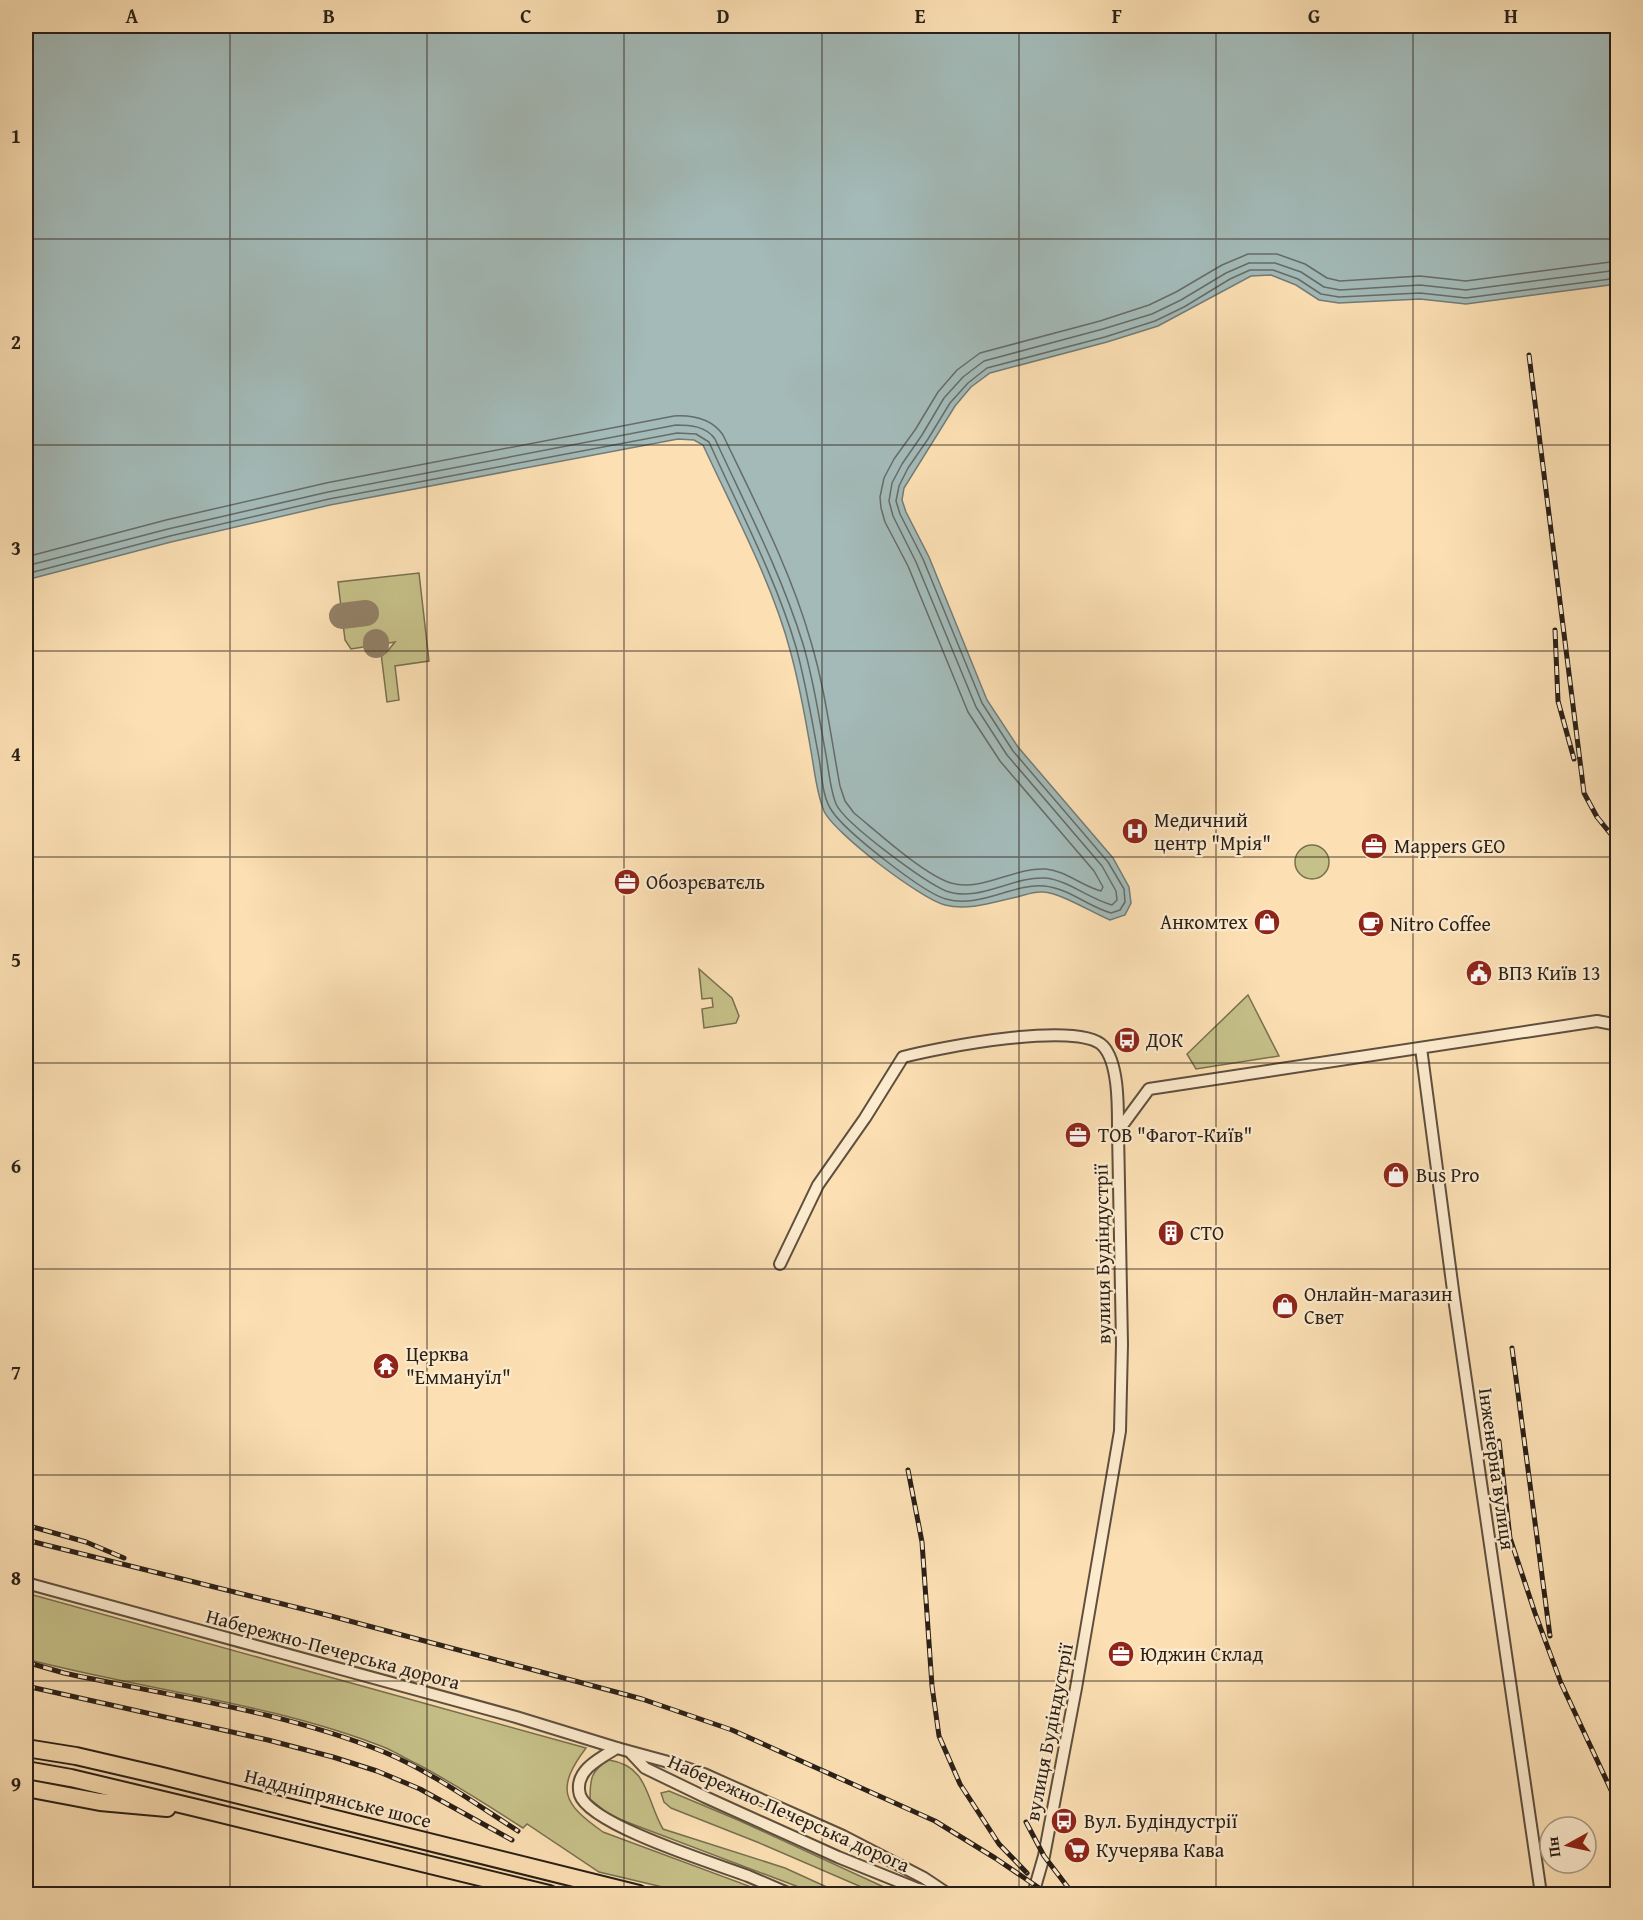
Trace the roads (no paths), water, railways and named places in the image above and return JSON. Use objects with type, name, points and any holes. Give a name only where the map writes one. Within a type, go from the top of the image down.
[{"type":"main road","points":[[26,1739],[76,1756]]},
{"type":"main road","name":"Наддніпрянське шосе","points":[[26,1748],[76,1756],[228,1792],[639,1894]]},
{"type":"main road","points":[[26,1770],[71,1778],[549,1894]]},
{"type":"main road","points":[[26,1788],[135,1806],[205,1810]]},
{"type":"street","points":[[1118,1131],[1149,1089],[1597,1021],[1617,1025]]},
{"type":"street","name":"вулиця Будіндустрії","points":[[780,1264],[818,1185],[866,1118],[903,1058],[976,1042],[1052,1036],[1088,1038],[1102,1044],[1109,1055],[1114,1073],[1118,1131],[1122,1344],[1120,1431],[1076,1688],[1044,1856],[1033,1894]]},
{"type":"street","name":"Інженерна вулиця","points":[[1421,1048],[1455,1310],[1541,1894]]},
{"type":"street","name":"Набережно-Печерська дорога","points":[[26,1583],[516,1717],[617,1749],[672,1763],[704,1774],[801,1816],[906,1869],[948,1894]]},
{"type":"street","points":[[617,1749],[588,1767],[581,1779],[579,1789],[581,1798],[592,1810],[645,1838],[790,1894]]},
{"type":"street","name":"Набережно-Печерська дорога","points":[[631,1753],[645,1768],[705,1797],[838,1857],[915,1888],[939,1894]]},
{"type":"water","points":[[26,26],[1617,26],[1617,284],[1466,304],[1420,299],[1339,303],[1319,300],[1296,285],[1271,275],[1251,276],[1158,326],[990,373],[971,387],[955,406],[904,488],[902,500],[929,557],[987,700],[1018,747],[1113,858],[1129,887],[1131,903],[1125,915],[1110,920],[1068,899],[1043,892],[981,905],[954,907],[933,900],[917,891],[879,864],[844,834],[824,811],[816,784],[797,677],[773,598],[703,445],[694,440],[678,439],[330,505],[171,542],[26,580]]},
{"type":"railway","points":[[1529,355],[1584,793],[1597,817],[1618,843]]},
{"type":"railway","points":[[1555,630],[1558,701],[1574,759]]},
{"type":"railway","points":[[1512,1348],[1550,1636]]},
{"type":"railway","points":[[1499,1441],[1510,1538],[1561,1683],[1618,1805]]},
{"type":"railway","points":[[908,1470],[922,1542],[932,1686],[939,1736],[960,1784],[999,1844],[1027,1873]]},
{"type":"railway","points":[[26,1525],[86,1542],[124,1558]]},
{"type":"railway","points":[[26,1540],[327,1615],[642,1699],[732,1730],[935,1821],[1048,1894]]},
{"type":"railway","points":[[26,1662],[64,1673],[266,1715],[345,1738],[384,1752],[419,1769],[518,1831]]},
{"type":"railway","points":[[26,1686],[268,1740],[333,1757],[377,1771],[420,1789],[512,1840]]},
{"type":"railway","points":[[1026,1822],[1044,1856],[1073,1894]]},
{"type":"place","name":"Медичний центр \"Мрія\"","points":[[1135,831]]},
{"type":"place","name":"Mappers GEO","points":[[1374,846]]},
{"type":"place","name":"Обозрєватєль","points":[[627,882]]},
{"type":"place","name":"Анкомтех","points":[[1267,922]]},
{"type":"place","name":"Nitro Coffee","points":[[1371,924]]},
{"type":"place","name":"ВПЗ Київ 13","points":[[1479,973]]},
{"type":"place","name":"ДОК","points":[[1127,1040]]},
{"type":"place","name":"ТОВ \"Фагот-Київ\"","points":[[1078,1135]]},
{"type":"place","name":"Bus Pro","points":[[1396,1175]]},
{"type":"place","name":"СТО","points":[[1171,1233]]},
{"type":"place","name":"Онлайн-магазин Свет","points":[[1285,1306]]},
{"type":"place","name":"Церква \"Еммануїл\"","points":[[386,1366]]},
{"type":"place","name":"Юджин Склад","points":[[1121,1654]]},
{"type":"place","name":"Вул. Будіндустрії","points":[[1064,1821]]},
{"type":"place","name":"Кучерява Кава","points":[[1077,1850]]}]
